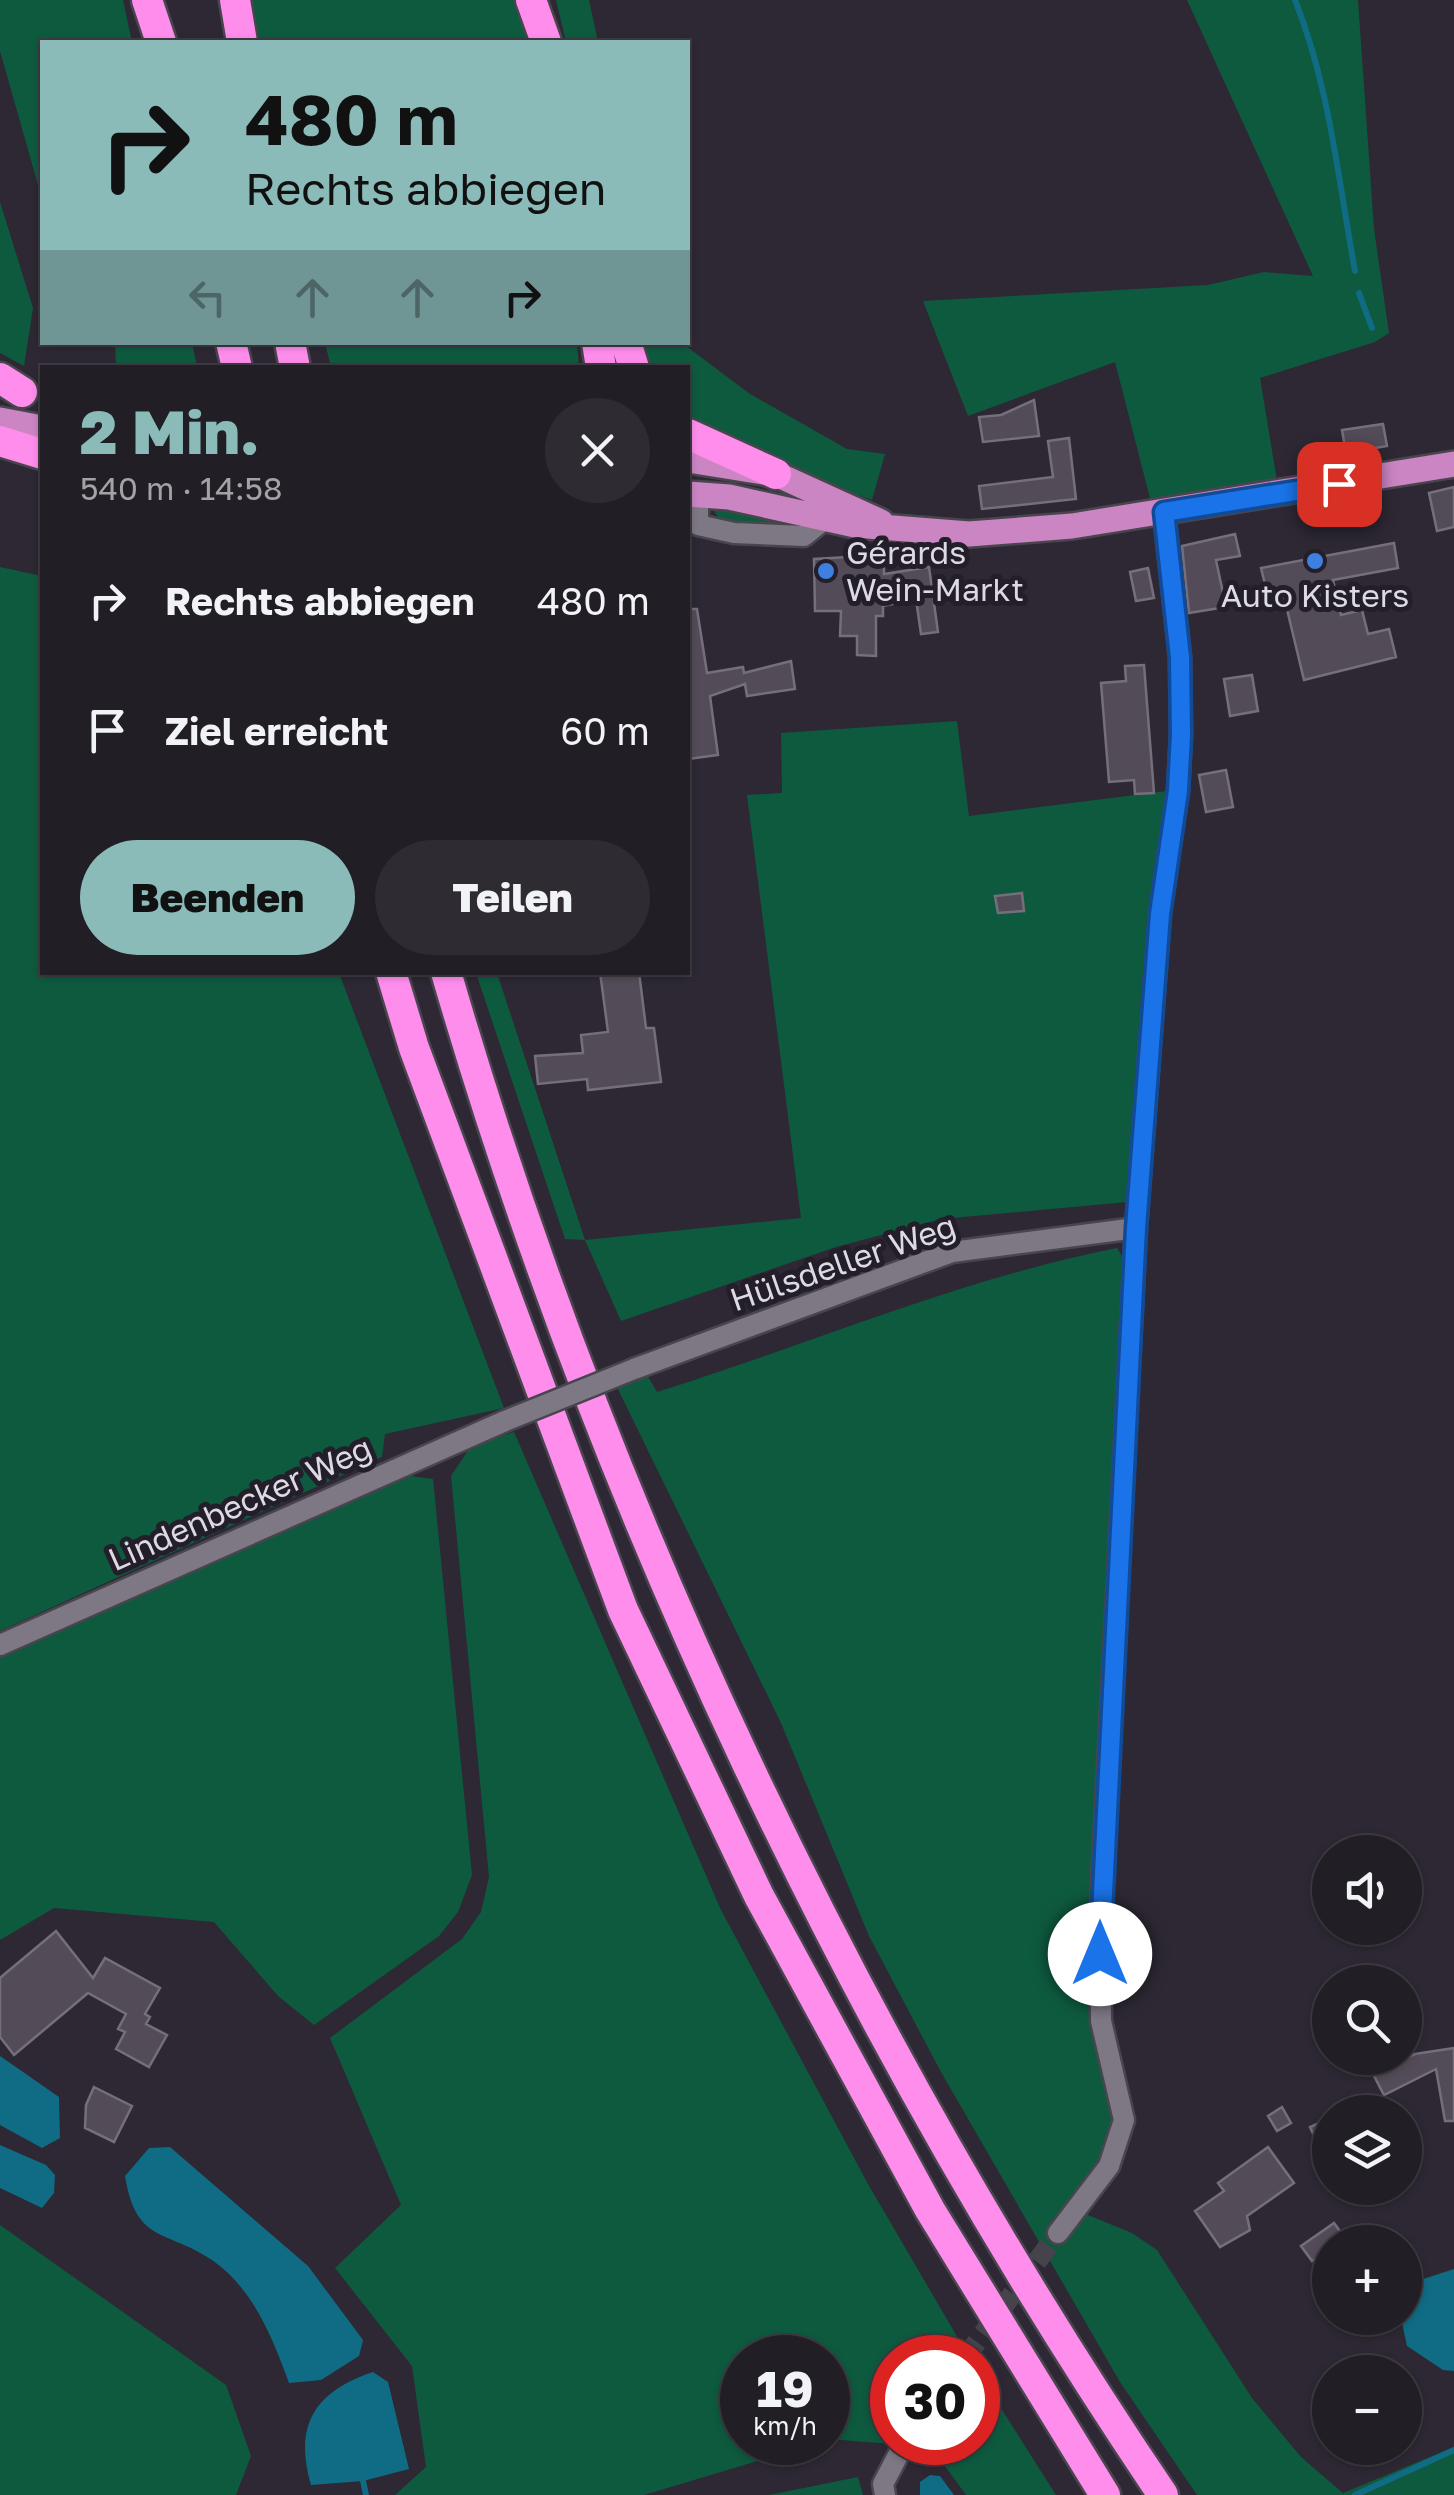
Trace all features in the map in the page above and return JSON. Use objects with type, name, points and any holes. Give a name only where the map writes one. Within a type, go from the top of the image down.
[{"type":"highway","points":[[147,0],[163,40]]},
{"type":"highway","points":[[158,0],[164,40]]},
{"type":"highway","points":[[217,0],[226,40]]},
{"type":"highway","points":[[235,0],[242,40]]},
{"type":"highway","points":[[531,0],[545,40]]},
{"type":"highway","points":[[547,0],[559,40]]},
{"type":"highway","points":[[690,435],[765,472]]},
{"type":"highway","points":[[0,441],[40,453]]},
{"type":"highway","points":[[370,975],[414,1048]]},
{"type":"highway","points":[[392,975],[414,1048],[623,1610],[759,1896],[930,2210],[1105,2495]]},
{"type":"highway","points":[[447,975],[536,1250],[648,1538],[802,1875],[884,2034],[977,2196],[1107,2411],[1163,2495]]},
{"type":"main road","points":[[0,420],[40,428]]},
{"type":"main road","points":[[690,460],[765,472],[814,490],[885,525]]},
{"type":"main road","points":[[693,494],[820,518],[969,534],[1072,526],[1454,464]]},
{"type":"main road","points":[[693,494],[710,478],[765,472]]},
{"type":"street","points":[[814,490],[820,518]]},
{"type":"street","points":[[1058,2234],[1109,2166],[1124,2120],[1101,2020],[1100,1922],[1136,1228],[1160,914],[1178,791],[1181,735],[1180,657],[1164,512]]},
{"type":"street","name":"Hülsdeller Weg","points":[[505,1421],[634,1369],[952,1252],[1136,1228]]},
{"type":"street","name":"Lindenbecker Weg","points":[[0,1645],[505,1421]]},
{"type":"street","points":[[885,2495],[883,2484],[893,2465]]},
{"type":"green space","points":[[0,0],[123,0],[132,40],[40,40],[40,192],[0,51]]},
{"type":"green space","points":[[250,0],[522,0],[534,40],[259,40]]},
{"type":"green space","points":[[556,0],[589,0],[598,40],[566,40]]},
{"type":"green space","points":[[1187,0],[1358,0],[1374,229],[1389,333],[1375,342],[1260,378],[1277,481],[1151,502],[1115,362],[968,416],[923,301],[1208,285],[1264,272],[1313,276]]},
{"type":"green space","points":[[0,202],[33,308],[24,366],[0,353]]},
{"type":"green space","points":[[115,345],[192,345],[197,365],[116,365]]},
{"type":"green space","points":[[326,345],[577,345],[579,365],[330,365]]},
{"type":"green space","points":[[636,345],[685,345],[750,394],[847,449],[885,454],[872,500],[755,458],[690,426],[690,365],[642,365]]},
{"type":"green space","points":[[714,511],[786,522],[785,528],[721,521]]},
{"type":"green space","points":[[0,567],[40,576],[40,975],[340,975],[504,1408],[385,1434],[382,1457],[0,1631]]},
{"type":"green space","points":[[957,721],[969,816],[1167,791],[1143,972],[1127,1202],[941,1219],[836,1247],[621,1321],[585,1240],[801,1218],[747,795],[782,793],[781,733]]},
{"type":"green space","points":[[477,975],[498,975],[585,1240],[565,1239]]},
{"type":"green space","points":[[1117,1248],[1127,1264],[1105,1595],[1091,1923],[1114,2126],[1109,2148],[1054,2229],[1083,2213],[1132,2233],[1157,2250],[1252,2398],[1301,2457],[1343,2493],[1411,2465],[1422,2465],[1422,2460],[1454,2447],[1454,2495],[1197,2495],[1120,2382],[941,2072],[869,1936],[781,1723],[614,1381],[647,1375],[657,1392],[943,1295]]},
{"type":"green space","points":[[514,1432],[721,1910],[868,2184],[956,2335],[870,2335],[870,2442],[850,2441],[850,2335],[720,2335],[720,2465],[744,2465],[644,2495],[395,2495],[426,2467],[412,2366],[335,2268],[401,2205],[330,2038],[462,1939],[481,1912],[489,1877],[451,1476],[471,1446]]},
{"type":"green space","points":[[403,1475],[433,1479],[472,1875],[458,1912],[439,1936],[314,2025],[278,1996],[214,1922],[54,1908],[0,1940],[0,1655]]},
{"type":"green space","points":[[0,2225],[226,2385],[251,2456],[236,2495],[0,2495]]},
{"type":"green space","points":[[1000,2407],[1056,2495],[966,2495],[944,2465],[1000,2465]]},
{"type":"green space","points":[[858,2477],[863,2495],[769,2495]]},
{"type":"water","points":[[0,2056],[59,2097],[60,2138],[42,2148],[0,2125]]},
{"type":"water","points":[[0,2145],[46,2165],[55,2175],[54,2193],[42,2208],[0,2188]]},
{"type":"water","points":[[170,2147],[308,2266],[363,2340],[359,2356],[321,2380],[289,2383],[268,2332],[239,2285],[212,2260],[145,2224],[130,2198],[125,2176],[149,2148]]},
{"type":"water","points":[[1454,2269],[1454,2371],[1443,2370],[1407,2346],[1405,2335],[1422,2335],[1422,2279]]},
{"type":"water","points":[[373,2372],[388,2382],[409,2469],[363,2481],[311,2485],[305,2444],[314,2413],[337,2389]]},
{"type":"water","points":[[930,2475],[940,2476],[954,2495],[920,2495],[920,2482]]},
{"type":"building","points":[[1034,400],[1039,436],[983,442],[979,417],[1001,415]]},
{"type":"building","points":[[1383,424],[1387,446],[1346,453],[1342,430]]},
{"type":"building","points":[[1069,438],[1076,499],[982,509],[979,486],[1053,477],[1048,441]]},
{"type":"building","points":[[1454,487],[1454,527],[1437,531],[1429,493]]},
{"type":"building","points":[[1235,534],[1240,556],[1216,560],[1226,607],[1189,613],[1182,546]]},
{"type":"building","points":[[1394,543],[1398,568],[1333,580],[1341,615],[1362,610],[1368,634],[1389,629],[1396,657],[1304,680],[1284,597],[1269,601],[1261,568]]},
{"type":"building","points":[[884,555],[884,574],[929,567],[938,632],[921,634],[916,599],[883,606],[883,616],[876,616],[876,656],[857,655],[857,636],[840,636],[841,611],[815,611],[814,559]]},
{"type":"building","points":[[1148,568],[1154,598],[1136,601],[1130,572]]},
{"type":"building","points":[[690,609],[697,609],[707,673],[743,667],[744,673],[791,661],[795,689],[747,696],[745,684],[710,696],[718,755],[690,759]]},
{"type":"building","points":[[1144,665],[1154,793],[1135,794],[1134,780],[1109,782],[1101,683],[1126,681],[1125,666]]},
{"type":"building","points":[[1252,675],[1258,711],[1230,716],[1224,679]]},
{"type":"building","points":[[1226,770],[1233,807],[1206,812],[1199,775]]},
{"type":"building","points":[[1022,893],[1024,911],[998,913],[995,896]]},
{"type":"building","points":[[600,975],[639,975],[646,1028],[654,1028],[661,1082],[588,1090],[587,1079],[538,1084],[535,1056],[583,1053],[581,1035],[608,1032]]},
{"type":"building","points":[[56,1931],[93,1978],[105,1958],[160,1988],[145,2014],[150,2017],[146,2024],[167,2035],[149,2067],[116,2049],[125,2032],[118,2029],[126,2014],[88,1993],[14,2055],[0,2037],[0,1978]]},
{"type":"building","points":[[1454,2048],[1454,2121],[1445,2121],[1436,2069],[1384,2095],[1374,2075],[1422,2075],[1422,2053]]},
{"type":"building","points":[[94,2087],[132,2106],[114,2142],[85,2128],[86,2105]]},
{"type":"building","points":[[1282,2107],[1291,2123],[1277,2131],[1268,2116]]},
{"type":"building","points":[[1268,2147],[1294,2183],[1247,2216],[1250,2230],[1220,2247],[1195,2211],[1224,2191],[1218,2183]]},
{"type":"building","points":[[1312,2238],[1312,2261],[1301,2246]]},
{"type":"waterway","points":[[1295,0],[1325,100],[1355,271]]},
{"type":"waterway","points":[[1359,293],[1372,328]]},
{"type":"waterway","points":[[1355,2495],[1454,2450]]},
{"type":"waterway","points":[[362,2476],[366,2495]]},
{"type":"tunnel","points":[[982,2335],[1058,2233]]},
{"type":"place","name":"Auto Kisters","points":[[1315,561]]},
{"type":"place","name":"Gérards Wein-Markt","points":[[826,571]]},
{"type":"route","points":[[1100,1954],[1136,1228],[1160,914],[1178,791],[1181,735],[1182,676],[1164,512],[1339,484]]}]
